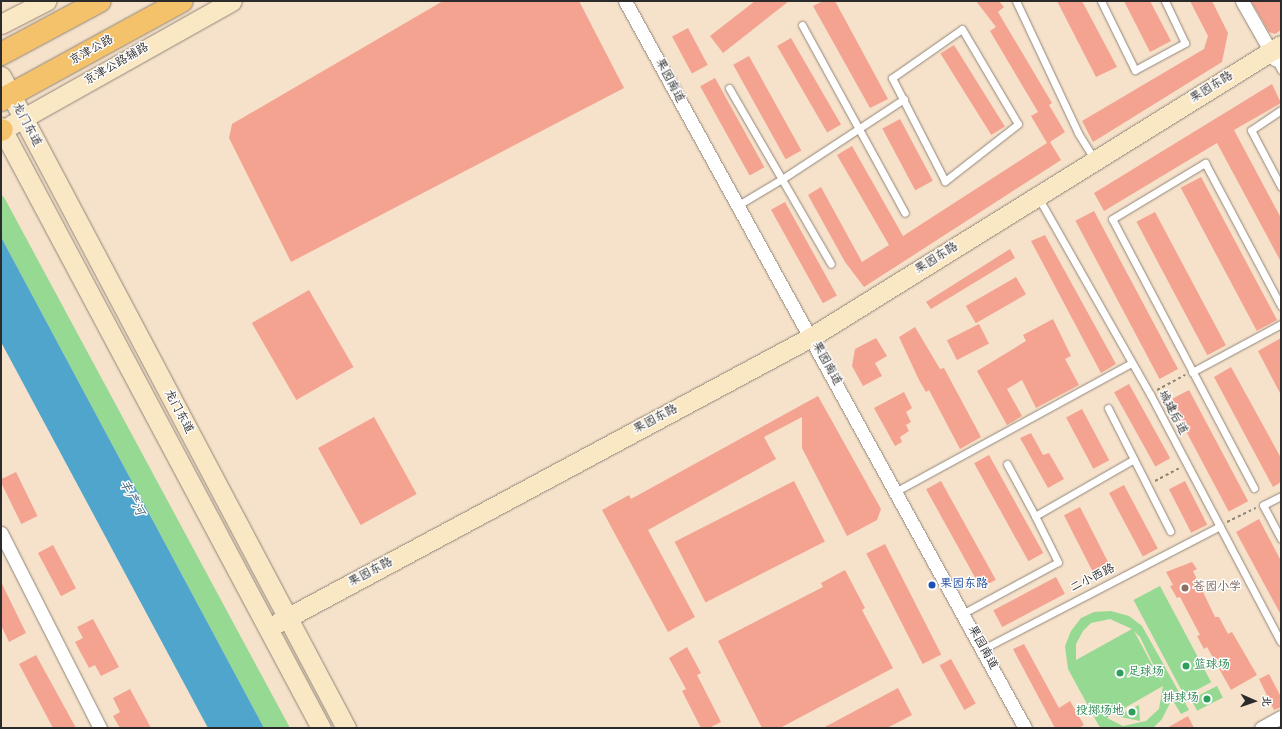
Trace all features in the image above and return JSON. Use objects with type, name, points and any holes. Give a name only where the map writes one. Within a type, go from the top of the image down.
[{"type":"highway","points":[[1,54],[100,1]]},
{"type":"highway","name":"京津公路","points":[[4,91],[182,1]]},
{"type":"main road","points":[[1,24],[46,1]]},
{"type":"main road","name":"京津公路辅路","points":[[1,129],[22,119],[232,1]]},
{"type":"main road","name":"果园东路","points":[[269,631],[811,341],[1097,164],[1278,56]]},
{"type":"main road","name":"龙门东道","points":[[4,91],[22,119],[346,728]]},
{"type":"main road","name":"龙门东道","points":[[1,129],[321,728]]},
{"type":"street","name":"果园南道","points":[[618,1],[736,207],[894,492],[960,615],[1025,728]]},
{"type":"street","name":"果园南道","points":[[625,1],[736,207]]},
{"type":"street","points":[[1242,1],[1278,56]]},
{"type":"street","points":[[1,533],[100,728]]},
{"type":"street","name":"果园南道","points":[[980,651],[1018,728]]},
{"type":"street","points":[[1261,728],[1281,717]]},
{"type":"lane","points":[[1016,1],[1078,133],[1097,164]]},
{"type":"lane","points":[[1101,1],[1135,70],[1185,43],[1165,1]]},
{"type":"lane","points":[[802,25],[905,213]]},
{"type":"lane","points":[[962,29],[1018,124],[945,181],[904,99],[892,78],[962,29]]},
{"type":"lane","points":[[729,88],[831,264]]},
{"type":"lane","points":[[736,207],[782,179],[904,99]]},
{"type":"lane","points":[[1281,110],[1251,130],[1281,187]]},
{"type":"lane","points":[[1254,488],[1112,219],[1205,163],[1281,306]]},
{"type":"lane","name":"城建后道","points":[[1039,200],[1150,394],[1281,642]]},
{"type":"lane","points":[[1192,372],[1281,324]]},
{"type":"lane","points":[[894,492],[1131,363]]},
{"type":"lane","points":[[1108,408],[1170,531]]},
{"type":"lane","points":[[1034,516],[1134,459]]},
{"type":"lane","points":[[960,615],[1058,562],[1007,464]]},
{"type":"lane","points":[[1281,496],[1263,505],[1281,539]]},
{"type":"lane","name":"二小西路","points":[[980,651],[1220,526]]},
{"type":"path","points":[[1150,394],[1192,372]]},
{"type":"path","points":[[1147,485],[1187,464]]},
{"type":"path","points":[[1220,526],[1263,505]]},
{"type":"green space","points":[[1,194],[290,728],[264,728],[1,237]]},
{"type":"green space","points":[[1160,586],[1211,682],[1185,696],[1134,600]]},
{"type":"green space","points":[[1111,611],[1129,616],[1142,626],[1189,710],[1181,714],[1172,699],[1162,719],[1153,728],[1102,728],[1099,726],[1068,669],[1065,646],[1071,631],[1081,618],[1094,612]],"holes":[[[1110,619],[1132,629],[1076,660],[1076,644],[1083,631],[1091,623]],[[1134,631],[1140,637],[1163,685]],[[1163,686],[1159,709],[1146,721],[1123,726],[1107,718]]]},
{"type":"green space","name":"排球场","points":[[1217,686],[1223,698],[1197,711],[1191,699]]},
{"type":"green space","name":"投掷场地","points":[[1139,705],[1140,721],[1116,716]]},
{"type":"water","name":"丰产河","points":[[1,237],[264,728],[208,728],[1,342]]},
{"type":"building","points":[[443,1],[579,1],[624,88],[291,262],[229,138],[232,124]]},
{"type":"building","points":[[755,1],[789,1],[723,53],[710,36]]},
{"type":"building","points":[[823,1],[835,1],[888,99],[870,108],[813,6]]},
{"type":"building","points":[[976,1],[999,1],[1004,7],[998,12],[1052,103],[1049,105],[1065,132],[1050,142],[1061,160],[864,287],[845,262],[808,195],[821,187],[862,262],[889,245],[837,155],[852,146],[903,236],[1047,143],[1031,116],[1038,112],[990,31],[996,27]]},
{"type":"building","points":[[1057,1],[1082,1],[1117,67],[1096,77]]},
{"type":"building","points":[[1124,1],[1150,1],[1171,41],[1150,52]]},
{"type":"building","points":[[1190,1],[1212,1],[1228,33],[1222,62],[1093,142],[1082,121],[1204,49],[1208,36]]},
{"type":"building","points":[[1251,1],[1281,1],[1281,30],[1275,34],[1269,32]]},
{"type":"building","points":[[688,28],[708,65],[692,74],[672,36]]},
{"type":"building","points":[[791,38],[841,125],[827,133],[777,46]]},
{"type":"building","points":[[954,45],[1005,126],[991,135],[940,53]]},
{"type":"building","points":[[749,56],[801,150],[786,159],[733,65]]},
{"type":"building","points":[[715,78],[764,167],[750,175],[700,86]]},
{"type":"building","points":[[1272,84],[1281,103],[1234,130],[1281,218],[1281,262],[1217,143],[1104,211],[1094,193]]},
{"type":"building","points":[[900,119],[933,181],[915,190],[882,128]]},
{"type":"building","points":[[1201,177],[1277,320],[1257,331],[1181,188]]},
{"type":"building","points":[[785,202],[837,296],[823,303],[771,210]]},
{"type":"building","points":[[1094,211],[1178,369],[1159,379],[1075,221]]},
{"type":"building","points":[[1155,212],[1226,345],[1207,355],[1136,222]]},
{"type":"building","points":[[1045,235],[1116,364],[1101,373],[1031,241]]},
{"type":"building","points":[[1010,249],[1015,258],[931,309],[926,302]]},
{"type":"building","points":[[1016,277],[1026,294],[976,323],[966,306]]},
{"type":"building","points":[[309,290],[354,367],[296,400],[252,323]]},
{"type":"building","points":[[1053,319],[1071,356],[1065,359],[1079,385],[1036,408],[1022,380],[1007,389],[1022,416],[1007,425],[977,371],[1026,341],[1023,335]]},
{"type":"building","points":[[979,324],[989,344],[957,360],[947,340]]},
{"type":"building","points":[[915,327],[940,369],[944,368],[981,437],[960,449],[929,390],[926,392],[919,380],[899,337]]},
{"type":"building","points":[[876,338],[887,356],[875,363],[882,376],[863,386],[852,366],[855,349]]},
{"type":"building","points":[[1281,338],[1281,395],[1258,351]]},
{"type":"building","points":[[1231,367],[1281,458],[1281,482],[1273,487],[1214,377]]},
{"type":"building","points":[[1129,384],[1170,458],[1155,467],[1114,392]]},
{"type":"building","points":[[1189,390],[1248,501],[1229,512],[1170,400]]},
{"type":"building","points":[[904,392],[912,408],[906,412],[911,422],[906,425],[909,431],[900,437],[902,442],[895,446],[874,408]]},
{"type":"building","points":[[818,396],[881,509],[877,520],[847,536],[802,448],[802,417],[764,437],[776,459],[648,530],[695,617],[668,632],[602,510],[629,495],[631,499]]},
{"type":"building","points":[[1082,409],[1109,460],[1093,469],[1066,417]]},
{"type":"building","points":[[374,417],[417,494],[361,525],[318,448]]},
{"type":"building","points":[[1031,433],[1043,455],[1049,453],[1064,479],[1048,488],[1020,438]]},
{"type":"building","points":[[989,455],[1043,553],[1028,561],[974,463]]},
{"type":"building","points":[[16,472],[37,516],[21,524],[1,482],[1,479]]},
{"type":"building","points":[[794,481],[825,542],[705,602],[675,542]]},
{"type":"building","points":[[941,481],[996,580],[981,588],[926,489]]},
{"type":"building","points":[[1185,481],[1207,525],[1191,533],[1169,489]]},
{"type":"building","points":[[1124,485],[1158,549],[1143,557],[1109,493]]},
{"type":"building","points":[[1080,507],[1112,570],[1096,578],[1064,515]]},
{"type":"building","points":[[1259,519],[1281,561],[1281,615],[1236,532]]},
{"type":"building","points":[[885,544],[941,654],[923,664],[866,554]]},
{"type":"building","points":[[53,545],[76,588],[61,596],[38,553]]},
{"type":"building","points":[[1192,562],[1197,569],[1193,571],[1215,617],[1219,617],[1228,634],[1232,632],[1257,675],[1231,690],[1207,647],[1204,649],[1197,636],[1200,635],[1180,597],[1177,598],[1170,586],[1173,585],[1166,572]]},
{"type":"building","points":[[845,570],[865,608],[862,610],[893,668],[780,728],[762,728],[718,641],[823,587],[821,583]]},
{"type":"building","points":[[1056,577],[1065,594],[1002,627],[993,610]]},
{"type":"building","points":[[1,582],[26,633],[9,642],[1,625]]},
{"type":"building","points":[[93,619],[119,667],[101,676],[95,665],[89,668],[75,642],[83,638],[77,627]]},
{"type":"building","points":[[1024,644],[1059,708],[1070,701],[1084,725],[1079,728],[1055,728],[1013,649]]},
{"type":"building","points":[[687,647],[701,673],[697,675],[721,722],[709,728],[701,728],[682,691],[686,689],[669,658]]},
{"type":"building","points":[[36,655],[76,728],[53,728],[19,664]]},
{"type":"building","points":[[951,659],[976,704],[964,710],[940,665]]},
{"type":"building","points":[[1269,674],[1281,697],[1281,707],[1274,710],[1259,679]]},
{"type":"building","points":[[898,688],[912,715],[887,728],[823,728]]},
{"type":"building","points":[[130,689],[151,728],[120,728],[113,716],[120,712],[113,698]]},
{"type":"building","points":[[1188,716],[1194,728],[1167,728]]},
{"type":"place","name":"果园东路","points":[[932,585]]},
{"type":"place","name":"苍园小学","points":[[1185,588]]},
{"type":"place","name":"篮球场","points":[[1186,666]]},
{"type":"place","name":"足球场","points":[[1120,673]]},
{"type":"place","name":"排球场","points":[[1207,699]]},
{"type":"place","name":"投掷场地","points":[[1132,712]]}]
